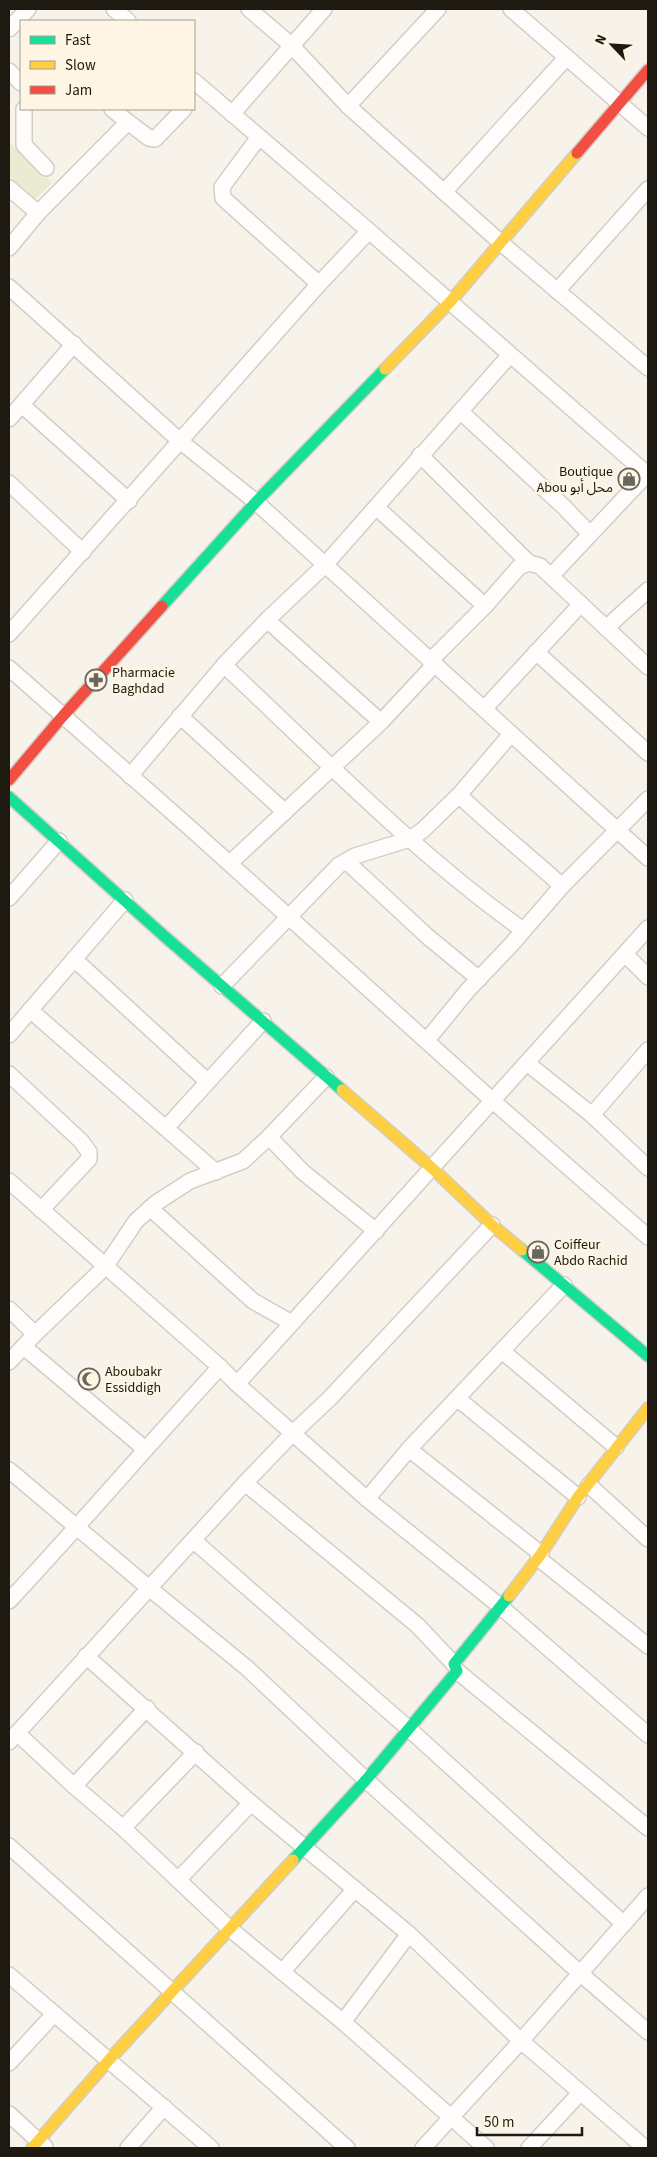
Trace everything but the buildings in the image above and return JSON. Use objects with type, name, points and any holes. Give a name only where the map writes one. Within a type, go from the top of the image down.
[{"type":"street","points":[[20,20],[28,9]]},
{"type":"street","points":[[114,9],[127,20]]},
{"type":"street","points":[[249,9],[291,45],[348,106],[500,242],[648,368]]},
{"type":"street","points":[[232,114],[324,9]]},
{"type":"street","points":[[348,106],[438,9]]},
{"type":"street","points":[[512,9],[618,104],[648,128]]},
{"type":"street","points":[[444,192],[566,58]]},
{"type":"street","points":[[9,70],[20,82]]},
{"type":"street","points":[[9,780],[62,717],[256,502],[450,302],[648,70]]},
{"type":"street","points":[[197,89],[232,114],[369,231],[648,475],[551,576]]},
{"type":"street","points":[[24,110],[24,145],[46,168]]},
{"type":"street","points":[[113,110],[149,138],[155,138],[183,110]]},
{"type":"street","points":[[9,248],[38,213],[128,122]]},
{"type":"street","points":[[258,136],[222,187],[222,198],[319,284]]},
{"type":"street","points":[[9,188],[38,213]]},
{"type":"street","points":[[557,291],[648,188]]},
{"type":"street","points":[[9,634],[129,501],[319,284],[369,231]]},
{"type":"street","points":[[12,296],[74,344],[180,441],[256,502],[324,566],[648,858]]},
{"type":"street","points":[[9,419],[74,344]]},
{"type":"street","points":[[130,776],[224,666],[266,620],[324,566],[510,355]]},
{"type":"street","points":[[22,405],[129,501]]},
{"type":"street","points":[[460,411],[564,507],[590,534]]},
{"type":"street","points":[[420,455],[529,564]]},
{"type":"street","points":[[9,483],[83,552]]},
{"type":"street","points":[[376,507],[485,606]]},
{"type":"street","points":[[230,863],[381,722],[519,567],[529,564],[540,566],[648,667]]},
{"type":"street","points":[[606,628],[648,590]]},
{"type":"street","points":[[484,709],[581,604]]},
{"type":"street","points":[[266,620],[381,722]]},
{"type":"street","points":[[536,652],[648,753]]},
{"type":"street","points":[[224,666],[410,839],[483,902],[523,930]]},
{"type":"street","points":[[9,668],[62,717],[290,916],[493,1101],[648,1237]]},
{"type":"street","points":[[180,716],[286,812]]},
{"type":"street","points":[[222,986],[339,865],[355,856],[410,839],[423,830],[459,795],[511,734]]},
{"type":"street","points":[[459,795],[491,826],[527,854],[562,886]]},
{"type":"street","points":[[9,797],[222,986],[433,1168],[492,1225],[648,1356]]},
{"type":"street","points":[[427,1040],[562,886],[648,799]]},
{"type":"street","points":[[9,898],[59,842]]},
{"type":"street","points":[[346,861],[428,936],[479,979]]},
{"type":"street","points":[[9,1035],[125,900]]},
{"type":"street","points":[[237,1384],[648,928]]},
{"type":"street","points":[[625,954],[648,977]]},
{"type":"street","points":[[74,959],[207,1081]]},
{"type":"street","points":[[30,1010],[216,1172]]},
{"type":"street","points":[[166,1128],[263,1021]]},
{"type":"street","points":[[592,1115],[648,1050]]},
{"type":"street","points":[[527,1063],[592,1115],[647,1163]]},
{"type":"street","points":[[9,1074],[81,1141],[89,1152],[89,1159],[41,1210]]},
{"type":"street","points":[[9,1362],[105,1266],[136,1221],[150,1208],[190,1181],[243,1161],[269,1138],[326,1076]]},
{"type":"street","points":[[269,1138],[303,1172],[376,1231]]},
{"type":"street","points":[[9,1181],[367,1499],[501,1608],[648,1735]]},
{"type":"street","points":[[150,1208],[253,1300],[292,1323]]},
{"type":"street","points":[[486,2148],[343,2022],[229,1928],[123,1828],[13,1737],[245,1483],[330,1398],[492,1225]]},
{"type":"street","points":[[367,1499],[409,1449],[564,1285]]},
{"type":"street","points":[[9,1309],[35,1334]]},
{"type":"street","points":[[24,1347],[145,1449]]},
{"type":"street","points":[[502,1351],[616,1447]]},
{"type":"street","points":[[11,1594],[78,1528],[145,1449],[220,1367]]},
{"type":"street","points":[[458,1399],[578,1497]]},
{"type":"street","points":[[9,2114],[39,2146],[109,2060],[366,1780],[409,1729],[540,1556],[578,1497],[648,1408]]},
{"type":"street","points":[[409,1449],[648,1646]]},
{"type":"street","points":[[9,1470],[247,1668],[366,1780],[648,2032]]},
{"type":"street","points":[[245,1483],[417,1626],[456,1668],[648,1828]]},
{"type":"street","points":[[589,1485],[648,1538]]},
{"type":"street","points":[[193,1540],[409,1729],[624,1924]]},
{"type":"street","points":[[86,1656],[303,1847],[410,1934],[521,2041],[645,2148]]},
{"type":"street","points":[[74,1786],[147,1708]]},
{"type":"street","points":[[123,1828],[196,1752]]},
{"type":"street","points":[[178,1880],[251,1802]]},
{"type":"street","points":[[9,1846],[347,2148]]},
{"type":"street","points":[[282,1972],[355,1889]]},
{"type":"street","points":[[422,2148],[521,2041],[648,1896]]},
{"type":"street","points":[[343,2022],[410,1934]]},
{"type":"street","points":[[10,1978],[211,2148]]},
{"type":"street","points":[[9,2062],[54,2014]]},
{"type":"street","points":[[529,2148],[580,2093]]},
{"type":"street","points":[[128,2148],[164,2107]]},
{"type":"green space","points":[[9,143],[28,158],[52,183],[35,199],[9,176]]},
{"type":"traffic: fast","points":[[162,606],[256,502],[385,369]]},
{"type":"traffic: fast","points":[[9,797],[163,935],[342,1090]]},
{"type":"traffic: fast","points":[[522,1250],[648,1356]]},
{"type":"traffic: fast","points":[[293,1860],[366,1780],[457,1671],[454,1664],[509,1596]]},
{"type":"traffic: slow","points":[[385,369],[450,302],[577,153]]},
{"type":"traffic: slow","points":[[342,1090],[522,1250]]},
{"type":"traffic: slow","points":[[509,1596],[541,1554],[578,1497],[648,1408]]},
{"type":"traffic: slow","points":[[32,2148],[109,2060],[293,1860]]},
{"type":"traffic: jam","points":[[577,153],[648,70]]},
{"type":"traffic: jam","points":[[9,780],[62,717],[162,606]]},
{"type":"place","name":"Boutique Abou محل أبو","points":[[629,479]]},
{"type":"place","name":"Pharmacie Baghdad","points":[[96,680]]},
{"type":"place","name":"Coiffeur Abdo Rachid","points":[[538,1252]]},
{"type":"place","name":"Aboubakr Essiddigh","points":[[89,1379]]}]
